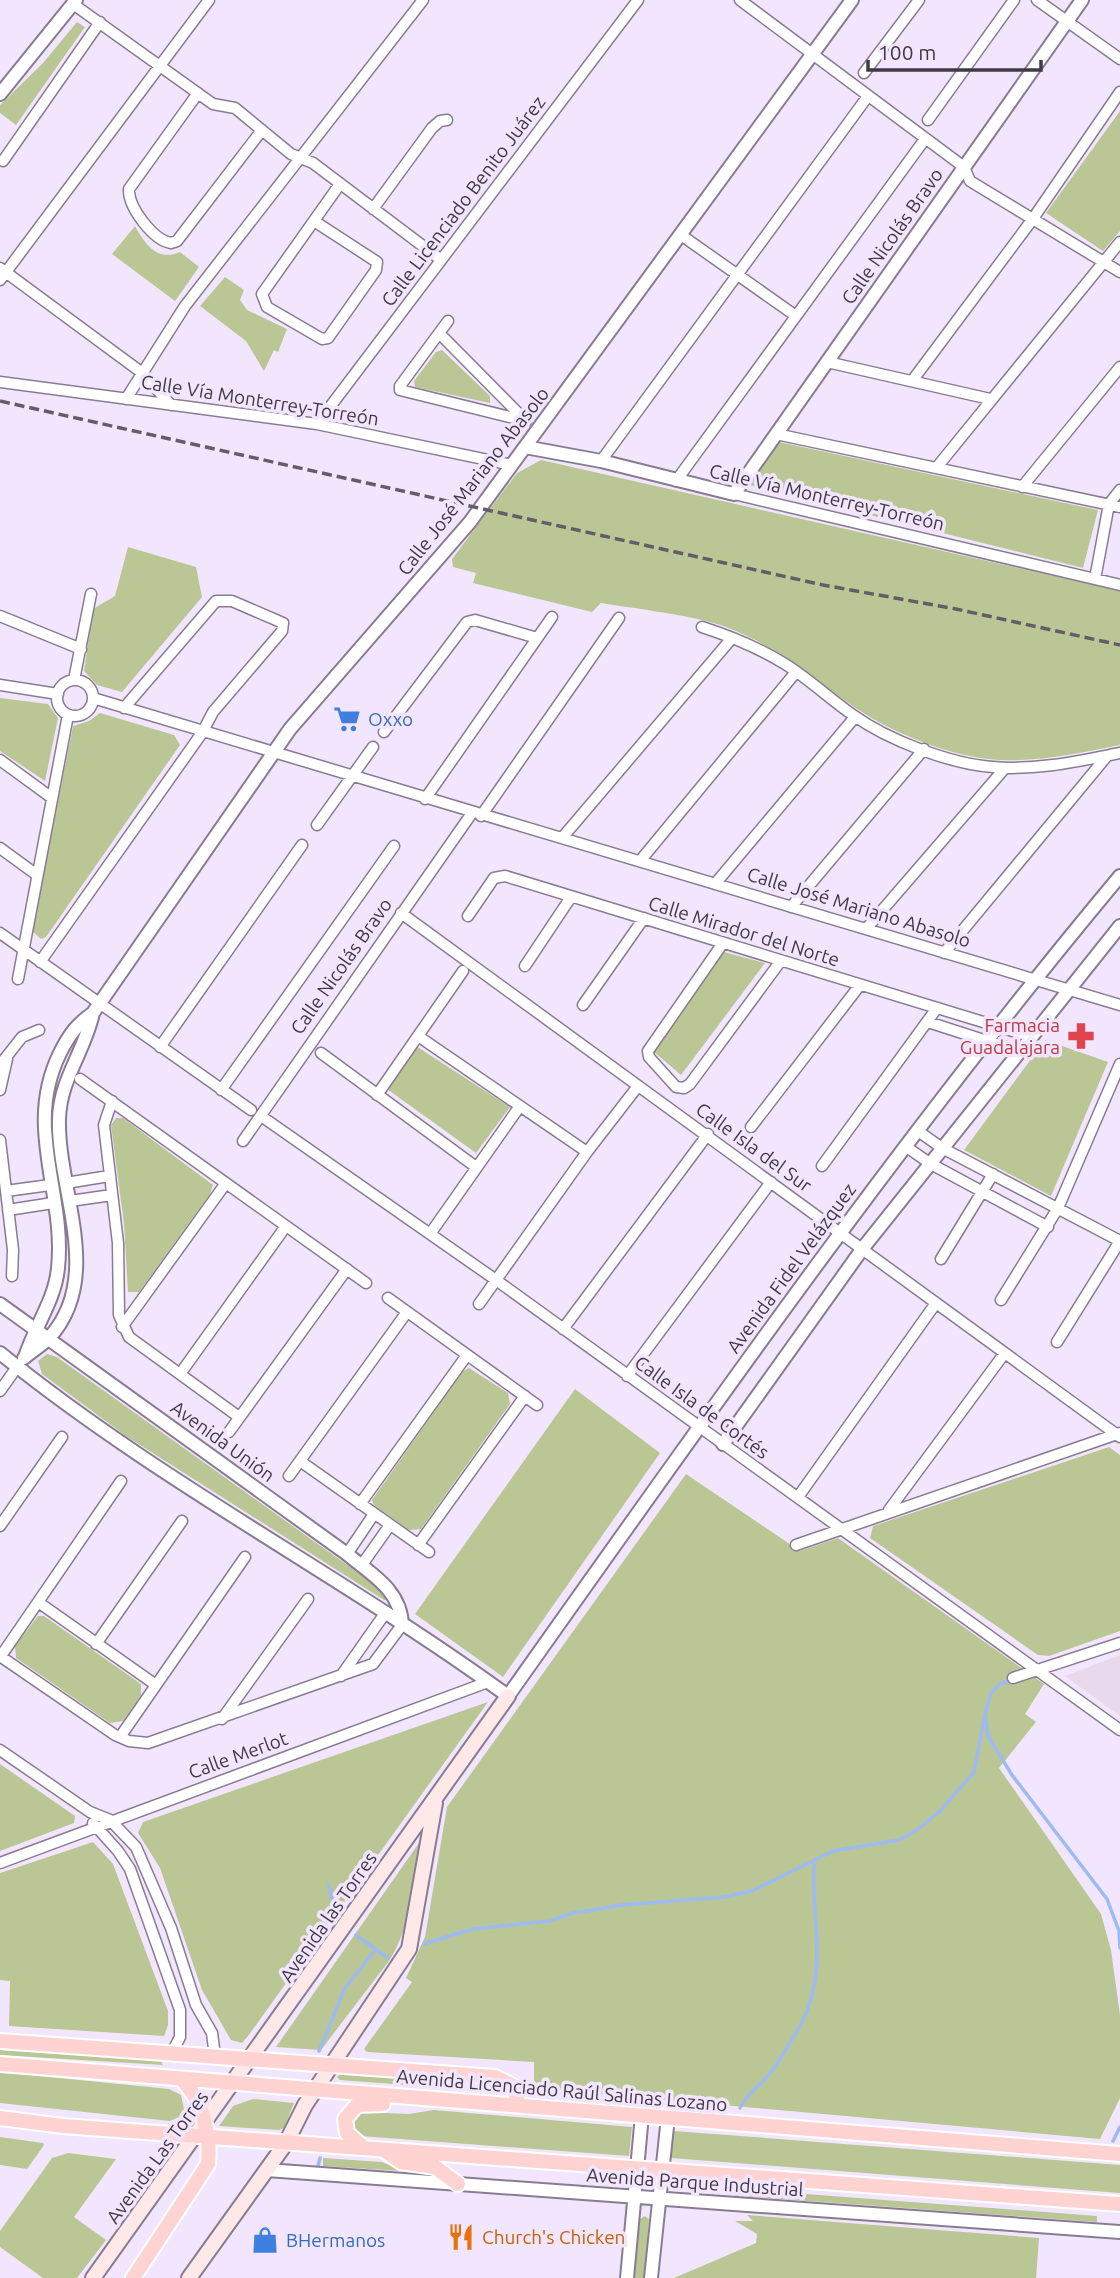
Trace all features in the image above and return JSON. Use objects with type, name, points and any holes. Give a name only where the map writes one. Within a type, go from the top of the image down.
[{"type":"main road","name":"Avenida las Torres","points":[[252,2059],[508,1696]]},
{"type":"main road","name":"Avenida las Torres","points":[[332,2065],[409,1949],[436,1798]]},
{"type":"main road","points":[[0,2041],[499,2078],[513,2086],[519,2105]]},
{"type":"main road","name":"Avenida Las Torres","points":[[93,2278],[200,2138],[252,2059]]},
{"type":"main road","name":"Avenida Licenciado Raúl Salinas Lozano","points":[[0,2064],[1120,2154]]},
{"type":"main road","points":[[189,2278],[286,2143],[332,2065]]},
{"type":"main road","points":[[133,2278],[205,2171],[208,2159],[200,2138],[197,2099],[183,2080]]},
{"type":"main road","points":[[365,2148],[354,2141],[345,2127],[347,2114],[358,2105],[423,2104],[443,2099]]},
{"type":"main road","points":[[0,2118],[200,2138],[1120,2204]]},
{"type":"main road","points":[[384,2150],[401,2162],[435,2167],[458,2184]]},
{"type":"street","points":[[171,405],[141,372],[2,273],[209,0]]},
{"type":"street","points":[[126,399],[185,306],[423,0]]},
{"type":"street","name":"Calle Licenciado Benito Juárez","points":[[317,424],[638,0]]},
{"type":"street","points":[[740,0],[964,167],[970,181],[1120,272]]},
{"type":"street","name":"Calle José Mariano Abasolo","points":[[0,1391],[21,1362],[49,1338],[69,1304],[76,1269],[60,1131],[60,1107],[66,1079],[89,1033],[97,1009],[290,729],[451,548],[852,0]]},
{"type":"street","points":[[864,73],[919,0]]},
{"type":"street","points":[[928,120],[1014,0]]},
{"type":"street","points":[[1037,0],[1120,59]]},
{"type":"street","name":"Calle Nicolás Bravo","points":[[734,494],[1082,0]]},
{"type":"street","points":[[0,94],[74,2],[216,105],[235,108],[440,259]]},
{"type":"street","points":[[3,161],[100,22]]},
{"type":"street","points":[[912,381],[1032,220],[1120,92]]},
{"type":"street","points":[[198,93],[129,189],[130,199],[159,240],[171,243],[177,240],[262,130]]},
{"type":"street","points":[[601,461],[868,96]]},
{"type":"street","points":[[373,209],[432,128],[440,121],[447,120]]},
{"type":"street","points":[[676,481],[925,139]]},
{"type":"street","points":[[314,221],[377,261],[376,270],[328,338],[322,339],[267,307],[262,299],[265,289],[340,184]]},
{"type":"street","points":[[681,235],[796,316]]},
{"type":"street","points":[[937,467],[1120,242]]},
{"type":"street","points":[[449,321],[400,386],[401,391],[526,422]]},
{"type":"street","points":[[439,333],[526,422],[538,430]]},
{"type":"street","points":[[827,362],[990,399]]},
{"type":"street","points":[[1022,486],[1120,367]]},
{"type":"street","name":"Calle Vía Monterrey-Torreón","points":[[0,382],[317,424],[512,465]]},
{"type":"street","points":[[776,434],[1120,507]]},
{"type":"street","name":"Calle Vía Monterrey-Torreón","points":[[525,447],[601,461],[1120,585]]},
{"type":"street","points":[[1095,579],[1109,504],[1120,490]]},
{"type":"street","points":[[74,680],[91,594]]},
{"type":"street","points":[[40,962],[202,733],[213,712],[284,625],[281,620],[232,601],[216,601],[124,708]]},
{"type":"street","points":[[0,617],[81,649]]},
{"type":"street","points":[[425,799],[552,617]]},
{"type":"street","name":"Calle Nicolás Bravo","points":[[243,1141],[401,913],[477,815],[619,618]]},
{"type":"street","points":[[384,732],[467,622],[475,620],[537,638]]},
{"type":"street","points":[[702,627],[732,638],[796,672],[855,717],[885,734],[976,765],[1005,768],[1120,754]]},
{"type":"street","points":[[562,838],[732,638]]},
{"type":"street","points":[[640,861],[796,672]]},
{"type":"street","points":[[74,680],[85,683],[93,698],[85,713],[68,715],[60,708],[58,694],[64,684],[74,680]]},
{"type":"street","points":[[0,685],[58,694]]},
{"type":"street","name":"Calle José Mariano Abasolo","points":[[93,698],[274,755],[1120,1005]]},
{"type":"street","points":[[18,979],[68,715]]},
{"type":"street","points":[[715,884],[855,717]]},
{"type":"street","points":[[317,825],[373,747]]},
{"type":"street","points":[[791,907],[924,749]]},
{"type":"street","points":[[944,953],[1107,756]]},
{"type":"street","points":[[0,760],[52,798]]},
{"type":"street","points":[[866,929],[1005,768]]},
{"type":"street","points":[[160,1047],[302,845]]},
{"type":"street","points":[[221,1090],[394,846]]},
{"type":"street","points":[[0,848],[37,875]]},
{"type":"street","name":"Calle Mirador del Norte","points":[[468,916],[498,876],[645,918],[780,962],[1029,1036]]},
{"type":"street","name":"Avenida Fidel Velázquez","points":[[508,1696],[841,1231],[1034,979],[1120,876]]},
{"type":"street","points":[[525,966],[571,897]]},
{"type":"street","name":"Calle Isla del Sur","points":[[401,913],[841,1231],[1004,1354],[1119,1434]]},
{"type":"street","points":[[583,1004],[645,918]]},
{"type":"street","points":[[723,1444],[863,1248],[1029,1036],[1120,926]]},
{"type":"street","points":[[0,933],[97,1009],[160,1047],[251,1110]]},
{"type":"street","points":[[723,943],[647,1054],[672,1084],[684,1088],[693,1080],[780,962]]},
{"type":"street","points":[[377,1095],[463,971]]},
{"type":"street","points":[[751,1127],[860,985]]},
{"type":"street","points":[[822,1166],[937,1008]]},
{"type":"street","name":"Calle José Mariano Abasolo","points":[[21,1362],[34,1328],[53,1295],[58,1268],[59,1242],[44,1129],[49,1081],[76,1024],[97,1009]]},
{"type":"street","points":[[928,1022],[1018,1051]]},
{"type":"street","points":[[0,1065],[22,1037],[39,1030]]},
{"type":"street","points":[[418,1036],[587,1152]]},
{"type":"street","points":[[321,1053],[476,1167]]},
{"type":"street","points":[[0,1090],[8,1054]]},
{"type":"street","points":[[1001,1300],[1058,1208],[1120,1064]]},
{"type":"street","points":[[80,1079],[366,1283]]},
{"type":"street","points":[[479,1304],[587,1152],[638,1086]]},
{"type":"street","points":[[112,1101],[104,1125],[118,1242],[118,1310],[122,1327],[128,1337],[239,1417]]},
{"type":"street","points":[[430,1234],[520,1106]]},
{"type":"street","name":"Calle Isla de Cortés","points":[[261,1116],[496,1280],[1120,1730]]},
{"type":"street","points":[[918,1131],[942,1148],[1120,1241],[1057,1342]]},
{"type":"street","points":[[563,1329],[708,1135]]},
{"type":"street","points":[[0,1140],[13,1250],[12,1276]]},
{"type":"street","points":[[905,1146],[931,1164],[1048,1227]]},
{"type":"street","points":[[941,1259],[993,1174]]},
{"type":"street","points":[[6,1191],[109,1176]]},
{"type":"street","points":[[627,1376],[771,1182]]},
{"type":"street","points":[[122,1327],[226,1183]]},
{"type":"street","points":[[8,1210],[112,1195]]},
{"type":"street","points":[[180,1374],[286,1226]]},
{"type":"street","points":[[0,1241],[13,1250]]},
{"type":"street","points":[[58,1268],[76,1269]]},
{"type":"street","points":[[229,1432],[347,1269]]},
{"type":"street","points":[[388,1298],[537,1405]]},
{"type":"street","points":[[797,1497],[936,1303]]},
{"type":"street","name":"Avenida Unión","points":[[0,1304],[347,1554],[397,1599],[402,1625]]},
{"type":"street","points":[[289,1476],[407,1312]]},
{"type":"street","points":[[0,1353],[21,1362],[139,1455],[386,1612],[508,1696]]},
{"type":"street","points":[[888,1510],[1004,1354]]},
{"type":"street","points":[[360,1504],[467,1355]]},
{"type":"street","points":[[418,1545],[525,1396]]},
{"type":"street","points":[[796,1545],[888,1510],[1119,1434]]},
{"type":"street","points":[[0,1526],[62,1437]]},
{"type":"street","points":[[300,1461],[429,1552]]},
{"type":"street","points":[[121,1481],[0,1656],[120,1737],[139,1743],[156,1742],[340,1676],[375,1662],[402,1625]]},
{"type":"street","points":[[347,1554],[374,1514]]},
{"type":"street","points":[[96,1644],[182,1521]]},
{"type":"street","points":[[361,1566],[390,1525]]},
{"type":"street","points":[[120,1737],[245,1557]]},
{"type":"street","points":[[222,1720],[308,1599]]},
{"type":"street","points":[[37,1602],[156,1685]]},
{"type":"street","points":[[340,1676],[386,1612]]},
{"type":"street","points":[[1013,1678],[1120,1643]]},
{"type":"street","name":"Calle Merlot","points":[[0,1863],[488,1682]]},
{"type":"street","points":[[0,1749],[90,1812],[110,1820],[136,1847],[196,2005],[212,2033],[215,2056]]},
{"type":"street","points":[[90,1812],[94,1827],[118,1851],[130,1870],[180,2010],[180,2037],[172,2053]]},
{"type":"street","points":[[180,2010],[196,2005]]},
{"type":"street","points":[[627,2278],[642,2115]]},
{"type":"street","points":[[651,2278],[668,2117]]},
{"type":"street","name":"Avenida Parque Industrial","points":[[267,2170],[1120,2232]]},
{"type":"shaded area","points":[[1120,1655],[1120,1716],[1065,1676]]},
{"type":"green space","points":[[77,22],[85,27],[16,125],[0,113],[0,105],[43,63]]},
{"type":"green space","points":[[1120,111],[1120,231],[1103,251],[1046,213]]},
{"type":"green space","points":[[135,226],[143,239],[158,253],[165,255],[180,252],[199,267],[175,301],[112,254]]},
{"type":"green space","points":[[225,277],[244,290],[240,300],[247,310],[287,329],[278,352],[274,350],[264,371],[246,341],[200,306]]},
{"type":"green space","points":[[442,350],[490,396],[490,403],[415,387],[414,381],[436,352]]},
{"type":"green space","points":[[779,442],[1098,510],[1083,568],[749,485]]},
{"type":"green space","points":[[541,460],[1120,591],[1120,745],[1055,757],[1021,760],[988,759],[951,752],[914,739],[879,722],[774,651],[726,627],[681,616],[601,603],[592,612],[473,583],[476,573],[453,567],[452,559],[517,473]]},
{"type":"green space","points":[[128,547],[196,567],[202,597],[122,692],[97,685],[84,671],[93,609],[115,596]]},
{"type":"green space","points":[[0,698],[48,704],[58,718],[45,781],[0,751]]},
{"type":"green space","points":[[100,713],[174,735],[180,745],[46,937],[41,939],[32,931],[73,726],[89,721]]},
{"type":"green space","points":[[724,952],[765,963],[681,1075],[653,1051]]},
{"type":"green space","points":[[1045,1040],[1108,1062],[1051,1196],[964,1150]]},
{"type":"green space","points":[[416,1046],[510,1107],[476,1153],[387,1089]]},
{"type":"green space","points":[[116,1118],[123,1118],[213,1185],[210,1194],[139,1292],[128,1292],[124,1224],[111,1125]]},
{"type":"green space","points":[[47,1354],[57,1357],[389,1595],[389,1599],[384,1600],[126,1436],[42,1374],[38,1361]]},
{"type":"green space","points":[[469,1368],[508,1393],[510,1404],[421,1529],[409,1530],[374,1505],[372,1500],[462,1372]]},
{"type":"green space","points":[[575,1389],[660,1453],[503,1677],[415,1614]]},
{"type":"green space","points":[[1109,1447],[1120,1455],[1120,1631],[1049,1656],[1038,1655],[870,1538],[873,1526]]},
{"type":"green space","points":[[686,1474],[800,1551],[838,1538],[1044,1684],[1025,1714],[1036,1722],[999,1768],[1101,1914],[1111,1950],[1120,2015],[1120,2098],[1100,2139],[534,2088],[534,2062],[367,2052],[364,2049],[412,1982],[406,1978],[425,1937],[447,1807]]},
{"type":"green space","points":[[38,1616],[44,1616],[141,1684],[141,1695],[123,1721],[110,1723],[16,1658],[15,1646]]},
{"type":"green space","points":[[488,1702],[248,2036],[242,2043],[231,2040],[202,1990],[160,1868],[138,1833],[143,1822]]},
{"type":"green space","points":[[0,1764],[75,1816],[74,1823],[0,1851]]},
{"type":"green space","points":[[93,1842],[113,1864],[168,2011],[168,2025],[164,2036],[9,2026],[10,1981],[0,1980],[0,1873]]},
{"type":"green space","points":[[419,1843],[418,1871],[412,1904],[402,1936],[389,1961],[321,2050],[276,2047]]},
{"type":"green space","points":[[0,2050],[161,2061],[163,2065],[0,2055]]},
{"type":"green space","points":[[0,2072],[169,2089],[181,2095],[184,2109],[179,2117],[170,2121],[0,2103]]},
{"type":"green space","points":[[340,2074],[462,2083],[464,2086],[461,2089],[340,2080],[337,2077]]},
{"type":"green space","points":[[253,2099],[294,2103],[284,2128],[279,2130],[219,2126],[233,2106]]},
{"type":"green space","points":[[434,2110],[632,2127],[629,2156],[360,2136],[353,2124],[362,2112],[409,2114]]},
{"type":"green space","points":[[674,2131],[1120,2165],[1120,2193],[671,2158]]},
{"type":"green space","points":[[0,2137],[44,2145],[27,2169],[0,2165]]},
{"type":"green space","points":[[68,2153],[116,2159],[74,2217],[106,2240],[77,2278],[43,2278],[0,2247],[0,2231],[52,2158]]},
{"type":"green space","points":[[323,2158],[382,2162],[402,2170],[432,2173],[323,2166]]},
{"type":"green space","points":[[740,2189],[1097,2216],[1097,2222],[742,2196]]},
{"type":"green space","points":[[747,2215],[1039,2238],[1036,2278],[674,2278],[756,2243],[757,2234],[735,2221],[753,2221]]},
{"type":"green space","points":[[645,2216],[649,2219],[644,2278],[634,2278],[640,2219]]},
{"type":"waterway","points":[[1012,1680],[1000,1684],[991,1693],[985,1714],[988,1736],[1012,1775],[1107,1899],[1119,1931],[1120,1948]]},
{"type":"waterway","points":[[424,1944],[472,1929],[550,1921],[573,1913],[622,1905],[725,1897],[752,1891],[833,1851],[899,1840],[917,1830],[940,1811],[974,1772],[985,1714]]},
{"type":"waterway","points":[[740,2108],[776,2066],[801,2024],[809,2004],[817,1965],[814,1864]]},
{"type":"waterway","points":[[329,1885],[334,1910]]},
{"type":"waterway","points":[[356,1935],[388,1958]]},
{"type":"waterway","points":[[319,2051],[345,1988],[376,1949]]},
{"type":"waterway","points":[[1113,2141],[1120,2127]]},
{"type":"waterway","points":[[318,2166],[320,2158]]},
{"type":"waterway","points":[[737,2189],[737,2195]]},
{"type":"railway","points":[[0,401],[823,585],[956,609],[1120,645]]},
{"type":"place","name":"Oxxo","points":[[347,719]]},
{"type":"place","name":"Farmacia Guadalajara","points":[[1081,1036]]},
{"type":"place","name":"Church's Chicken","points":[[461,2237]]},
{"type":"place","name":"BHermanos","points":[[265,2240]]}]
